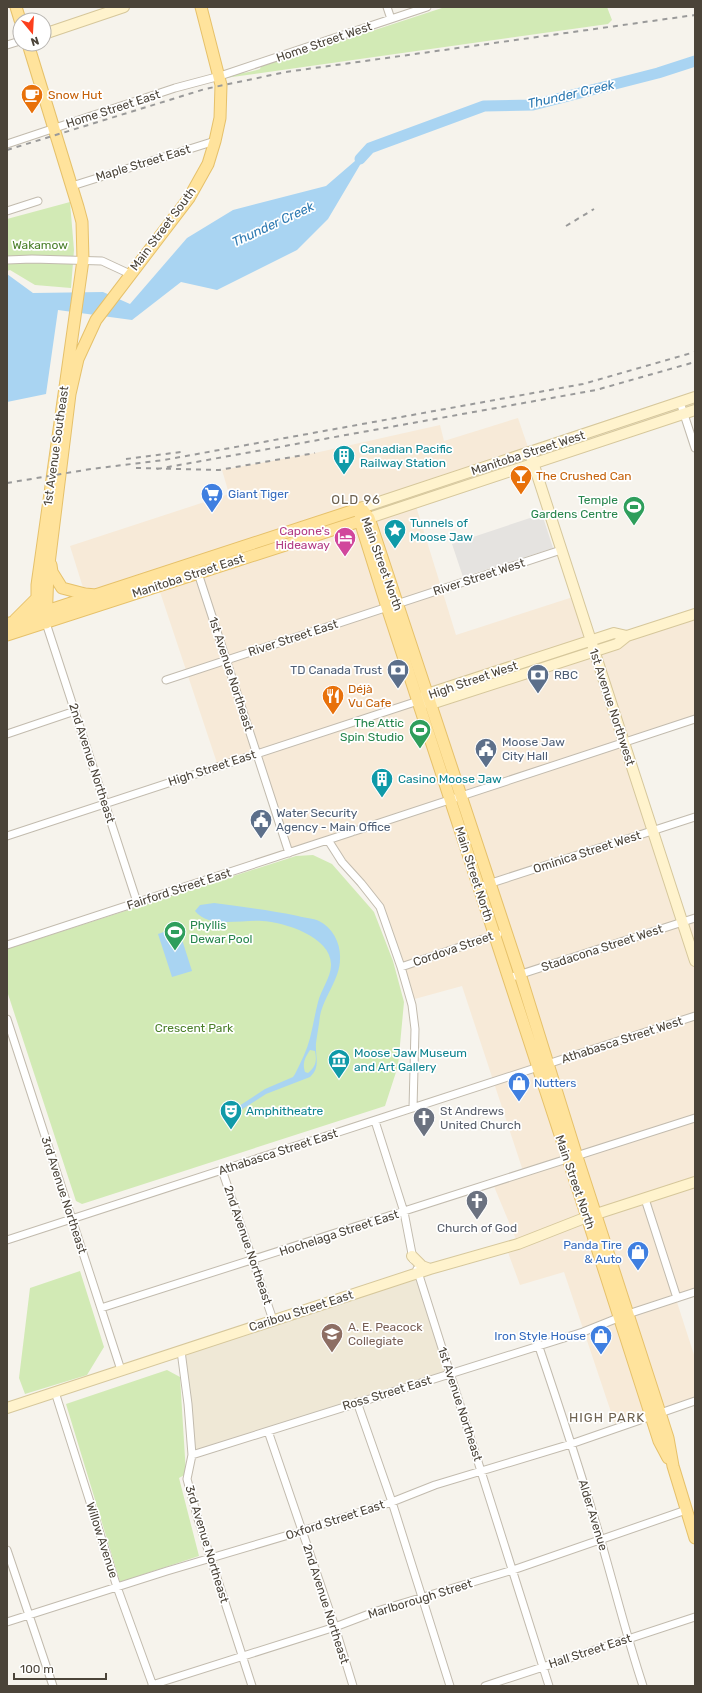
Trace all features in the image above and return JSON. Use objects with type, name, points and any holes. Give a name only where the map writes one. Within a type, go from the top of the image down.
[{"type":"main road","name":"Main Street South","points":[[70,394],[78,360],[96,320],[189,198],[208,164],[215,141],[222,102],[220,76],[201,7]]},
{"type":"main road","name":"1st Avenue Southeast","points":[[30,52],[82,222],[83,260],[76,318],[57,432],[37,585],[37,598],[43,617]]},
{"type":"main road","name":"1st Avenue Southeast","points":[[43,617],[70,394]]},
{"type":"main road","name":"Main Street North","points":[[361,508],[392,606],[418,701],[455,799],[484,885],[506,931],[520,974],[543,1066],[656,1415],[660,1441],[673,1466],[695,1538]]},
{"type":"main road","name":"Manitoba Street East","points":[[9,624],[43,617],[196,568],[361,508]]},
{"type":"main road","name":"Manitoba Street East","points":[[7,635],[43,617],[100,595],[364,520]]},
{"type":"main road","points":[[51,556],[52,572],[62,588],[85,594],[100,595]]},
{"type":"main road","points":[[9,624],[37,598]]},
{"type":"main road","name":"Main Street North","points":[[392,606],[429,699],[455,799]]},
{"type":"main road","name":"Main Street North","points":[[484,885],[494,935],[543,1066]]},
{"type":"street","points":[[52,31],[124,7]]},
{"type":"street","points":[[387,7],[392,19]]},
{"type":"street","name":"Home Street West","points":[[220,76],[427,7]]},
{"type":"street","name":"Home Street East","points":[[7,144],[175,88],[220,76]]},
{"type":"street","name":"Maple Street East","points":[[72,186],[215,141]]},
{"type":"street","points":[[7,211],[38,201]]},
{"type":"street","points":[[7,260],[32,259],[102,261],[130,274]]},
{"type":"street","name":"Manitoba Street West","points":[[361,508],[695,397]]},
{"type":"street","points":[[680,402],[695,448]]},
{"type":"street","name":"Manitoba Street West","points":[[364,520],[695,410]]},
{"type":"street","name":"1st Avenue Northwest","points":[[530,453],[695,961]]},
{"type":"street","name":"River Street West","points":[[392,606],[562,550]]},
{"type":"street","name":"1st Avenue Northeast","points":[[196,568],[289,853]]},
{"type":"street","name":"River Street East","points":[[166,680],[392,606]]},
{"type":"street","name":"High Street West","points":[[418,701],[594,652],[617,644],[627,636],[695,614]]},
{"type":"street","name":"2nd Avenue Northeast","points":[[43,617],[137,902]]},
{"type":"street","name":"High Street West","points":[[429,699],[614,633],[627,636]]},
{"type":"street","name":"High Street East","points":[[7,836],[418,701]]},
{"type":"street","points":[[7,734],[75,711]]},
{"type":"street","name":"Fairford Street East","points":[[7,945],[695,719]]},
{"type":"street","name":"Ominica Street West","points":[[484,885],[695,817]]},
{"type":"street","points":[[328,840],[342,862],[380,907],[401,967],[412,1005],[415,1029],[413,1108]]},
{"type":"street","name":"Stadacona Street West","points":[[509,978],[695,918]]},
{"type":"street","name":"Cordova Street","points":[[401,967],[506,931]]},
{"type":"street","name":"Athabasca Street West","points":[[543,1066],[695,1016]]},
{"type":"street","name":"3rd Avenue Northeast","points":[[7,1019],[121,1370]]},
{"type":"street","name":"Athabasca Street East","points":[[7,1240],[543,1066]]},
{"type":"street","name":"Hochelaga Street East","points":[[100,1308],[572,1159],[695,1118]]},
{"type":"street","name":"1st Avenue Northeast","points":[[375,1121],[404,1212],[412,1256],[419,1273],[449,1373],[482,1471],[549,1686]]},
{"type":"street","name":"2nd Avenue Northeast","points":[[222,1170],[273,1320]]},
{"type":"street","name":"Caribou Street East","points":[[7,1408],[430,1269],[518,1244],[592,1216],[695,1182]]},
{"type":"street","points":[[645,1199],[676,1298]]},
{"type":"street","points":[[412,1256],[422,1266],[430,1269]]},
{"type":"street","name":"Ross Street East","points":[[192,1455],[268,1432],[538,1344],[583,1332],[624,1316],[695,1292]]},
{"type":"street","name":"Alder Avenue","points":[[538,1344],[572,1444],[643,1686]]},
{"type":"street","name":"3rd Avenue Northeast","points":[[181,1351],[188,1404],[192,1455],[187,1479],[210,1558],[252,1686]]},
{"type":"street","name":"Willow Avenue","points":[[55,1392],[117,1587],[152,1686]]},
{"type":"street","name":"Oxford Street East","points":[[7,1622],[210,1558],[302,1531],[392,1502],[435,1485],[572,1444],[695,1401]]},
{"type":"street","points":[[357,1402],[392,1502],[450,1686]]},
{"type":"street","name":"2nd Avenue Northeast","points":[[268,1432],[335,1627],[353,1686]]},
{"type":"street","name":"Marlborough Street","points":[[152,1686],[335,1627],[377,1611],[513,1570],[601,1541],[686,1510]]},
{"type":"street","points":[[7,1550],[54,1686]]},
{"type":"street","name":"Hall Street East","points":[[485,1686],[695,1617]]},
{"type":"shaded area","points":[[518,418],[530,453],[85,594],[70,546],[229,494],[222,470],[315,453],[440,425],[444,441]]},
{"type":"shaded area","points":[[415,503],[456,635],[576,596],[594,651],[695,614],[695,719],[624,742],[682,922],[695,918],[695,1292],[676,1299],[695,1358],[695,1401],[660,1413],[369,518]]},
{"type":"shaded area","points":[[542,514],[553,548],[463,577],[452,544]]},
{"type":"shaded area","points":[[360,521],[651,1416],[616,1427],[564,1272],[520,1285],[506,1247],[518,1244],[493,1184],[524,1174],[462,986],[411,1000],[380,907],[328,840],[289,853],[257,754],[218,766],[158,586]]},
{"type":"shaded area","points":[[419,1273],[449,1373],[192,1455],[181,1351]]},
{"type":"green space","points":[[445,7],[607,7],[612,20],[608,24],[225,78],[227,76],[260,69],[262,64],[304,51],[314,50]]},
{"type":"green space","name":"Wakamow","points":[[70,202],[74,250],[71,288],[35,285],[10,270],[7,271],[7,219]]},
{"type":"green space","name":"Crescent Park","points":[[313,855],[332,864],[374,912],[393,961],[404,1002],[398,1066],[385,1106],[82,1204],[76,1201],[7,991],[7,949],[296,856]]},
{"type":"green space","points":[[80,1271],[104,1347],[87,1375],[25,1394],[19,1378],[30,1288]]},
{"type":"green space","points":[[167,1370],[180,1377],[186,1474],[179,1478],[199,1556],[120,1582],[66,1404]]},
{"type":"water","points":[[370,148],[328,219],[297,250],[217,290],[181,282],[132,320],[58,310],[46,394],[7,402],[7,274],[33,293],[103,292],[130,304],[187,238],[233,210],[326,186]]},
{"type":"water","points":[[214,903],[314,919],[324,924],[332,932],[340,953],[339,966],[335,981],[325,1001],[320,1016],[316,1043],[317,1062],[313,1073],[310,1077],[266,1094],[241,1110],[239,1106],[265,1089],[293,1077],[295,1074],[307,1047],[318,1002],[331,970],[329,955],[324,946],[315,939],[294,928],[282,924],[262,921],[217,922],[201,917],[195,911],[200,905]],"holes":[[[310,1050],[315,1051],[316,1061],[314,1066],[308,1073],[305,1072],[305,1058]]]},
{"type":"water","name":"Phyllis Dewar Pool","points":[[178,927],[192,971],[172,977],[158,934]]},
{"type":"waterway","name":"Thunder Creek","points":[[360,159],[370,148],[484,106],[533,105],[658,73],[695,61]]},
{"type":"railway","points":[[7,150],[205,89],[286,72],[695,15]]},
{"type":"railway","points":[[566,226],[594,209]]},
{"type":"railway","points":[[7,483],[91,469],[164,460],[583,384],[695,352]]},
{"type":"railway","points":[[157,469],[596,390],[695,362]]},
{"type":"railway","points":[[126,459],[181,452]]},
{"type":"railway","points":[[136,468],[219,470],[315,453]]},
{"type":"place","name":"Snow Hut","points":[[32,114]]},
{"type":"place","name":"Canadian Pacific Railway Station","points":[[344,476]]},
{"type":"place","name":"The Crushed Can","points":[[521,496]]},
{"type":"place","name":"Giant Tiger","points":[[212,514]]},
{"type":"place","name":"Temple Gardens Centre","points":[[634,526]]},
{"type":"place","name":"Tunnels of Moose Jaw","points":[[395,550]]},
{"type":"place","name":"Capone's Hideaway","points":[[345,558]]},
{"type":"place","name":"TD Canada Trust","points":[[398,690]]},
{"type":"place","name":"RBC","points":[[538,694]]},
{"type":"place","name":"Déjà Vu Cafe","points":[[333,716]]},
{"type":"place","name":"The Attic Spin Studio","points":[[420,750]]},
{"type":"place","name":"Moose Jaw City Hall","points":[[486,768]]},
{"type":"place","name":"Casino Moose Jaw","points":[[382,798]]},
{"type":"place","name":"Water Security Agency - Main Office","points":[[261,840]]},
{"type":"place","name":"Phyllis Dewar Pool","points":[[175,952]]},
{"type":"place","name":"Moose Jaw Museum and Art Gallery","points":[[339,1080]]},
{"type":"place","name":"Nutters","points":[[519,1102]]},
{"type":"place","name":"Amphitheatre","points":[[231,1130]]},
{"type":"place","name":"St Andrews United Church","points":[[424,1138]]},
{"type":"place","name":"Church of God","points":[[477,1220]]},
{"type":"place","name":"Panda Tire & Auto","points":[[638,1272]]},
{"type":"place","name":"A. E. Peacock Collegiate","points":[[332,1354]]},
{"type":"place","name":"Iron Style House","points":[[601,1356]]},
{"type":"district","name":"OLD 96","points":[[356,499]]},
{"type":"district","name":"HIGH PARK","points":[[607,1417]]}]
